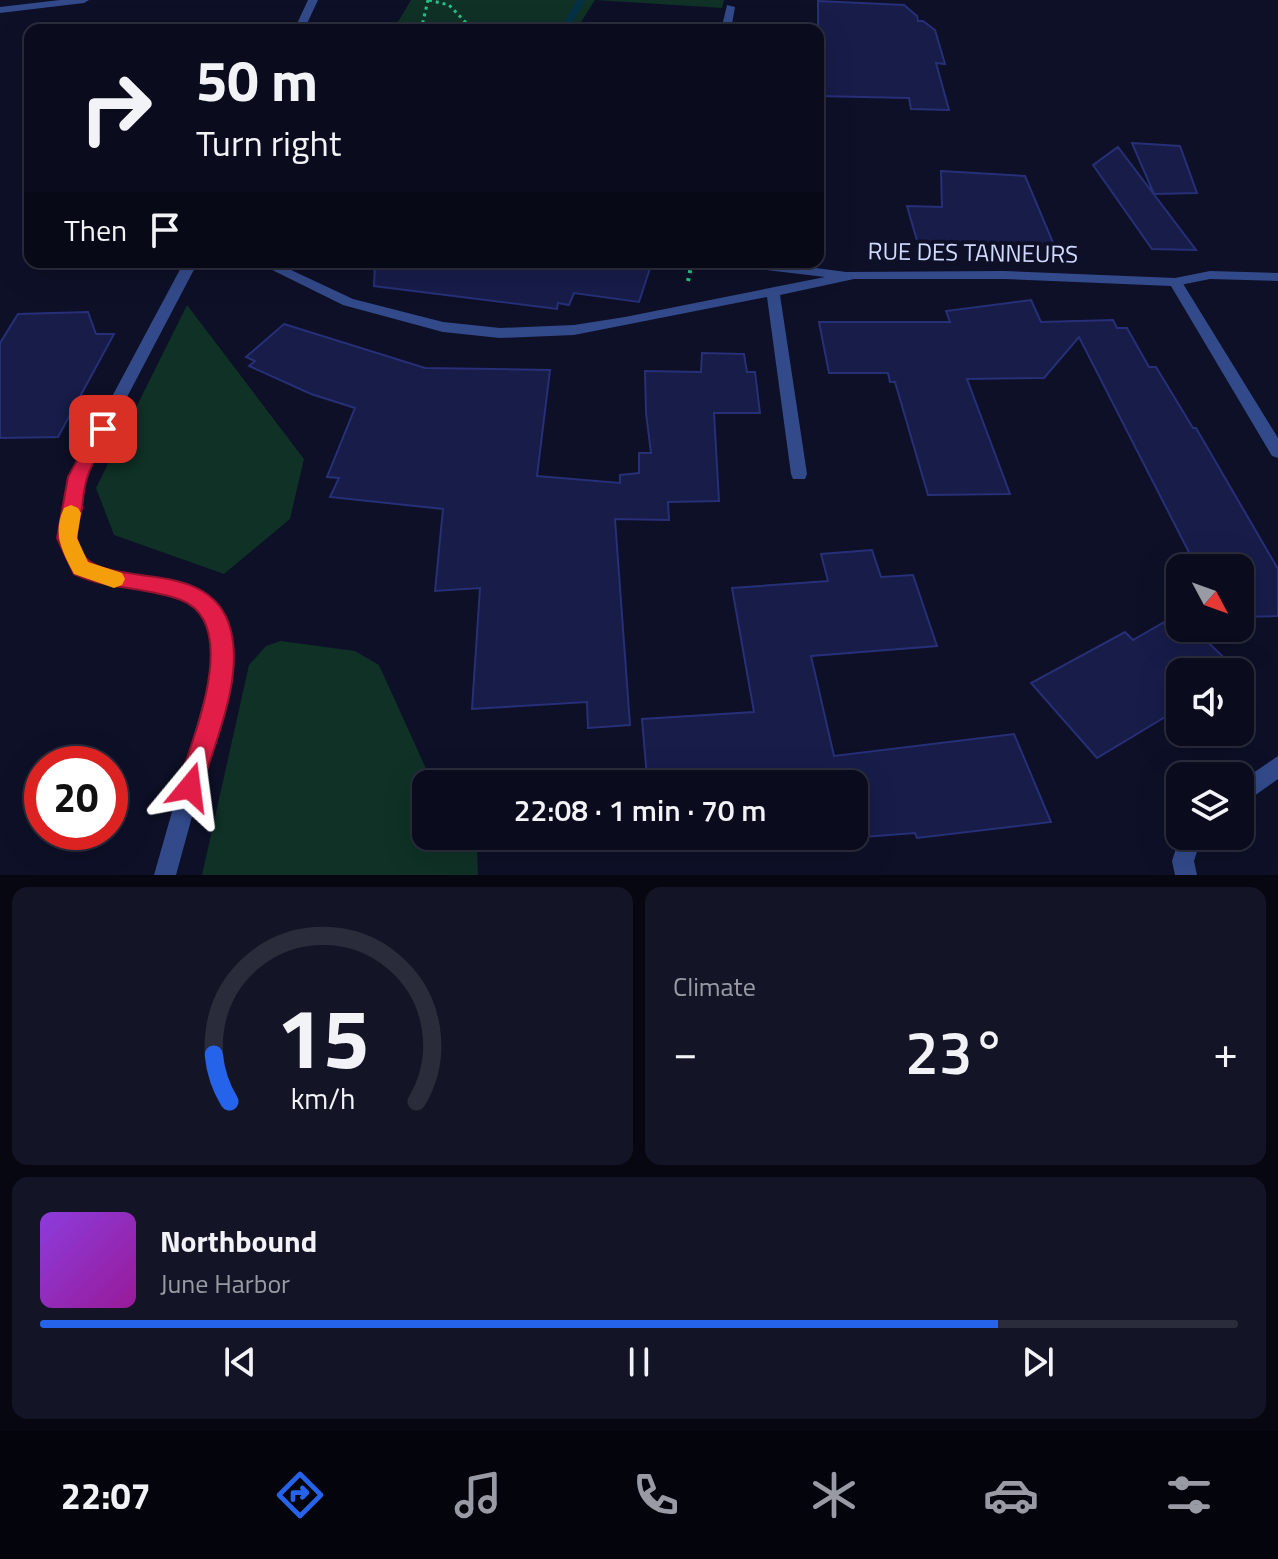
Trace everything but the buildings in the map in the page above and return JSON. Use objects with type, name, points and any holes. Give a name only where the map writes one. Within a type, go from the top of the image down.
[{"type":"street","points":[[0,10],[84,0]]},
{"type":"street","points":[[302,24],[313,0]]},
{"type":"street","points":[[727,24],[730,7]]},
{"type":"street","points":[[165,875],[216,695],[223,662],[221,633],[215,615],[203,601],[183,591],[99,577],[81,568],[67,538],[77,477],[188,268]]},
{"type":"street","name":"RUE DES TANNEURS","points":[[276,268],[348,302],[443,327],[500,333],[574,330],[773,294],[854,275],[1004,275],[1175,282],[1210,275],[1278,277]]},
{"type":"street","points":[[789,268],[854,275]]},
{"type":"street","points":[[1175,282],[1278,452]]},
{"type":"street","points":[[773,294],[799,474]]},
{"type":"street","points":[[1254,784],[1278,766]]},
{"type":"street","points":[[1186,875],[1183,861],[1187,850]]},
{"type":"path","points":[[423,24],[429,0],[449,5],[467,24]]},
{"type":"green space","points":[[411,0],[595,0],[580,24],[397,24]]},
{"type":"green space","points":[[595,0],[724,0],[722,8]]},
{"type":"green space","points":[[187,305],[304,459],[290,519],[224,574],[114,535],[96,488]]},
{"type":"green space","points":[[281,641],[355,651],[379,665],[427,770],[412,770],[412,850],[477,850],[478,875],[202,875],[249,665],[266,646]]},
{"type":"waterway","points":[[567,24],[581,0]]},
{"type":"slow traffic","points":[[71,513],[67,538],[72,555],[81,568],[99,577],[114,579]]},
{"type":"route","points":[[103,429],[77,477],[67,538],[72,555],[81,568],[99,577],[183,591],[203,601],[215,615],[221,633],[223,662],[190,787]]}]
